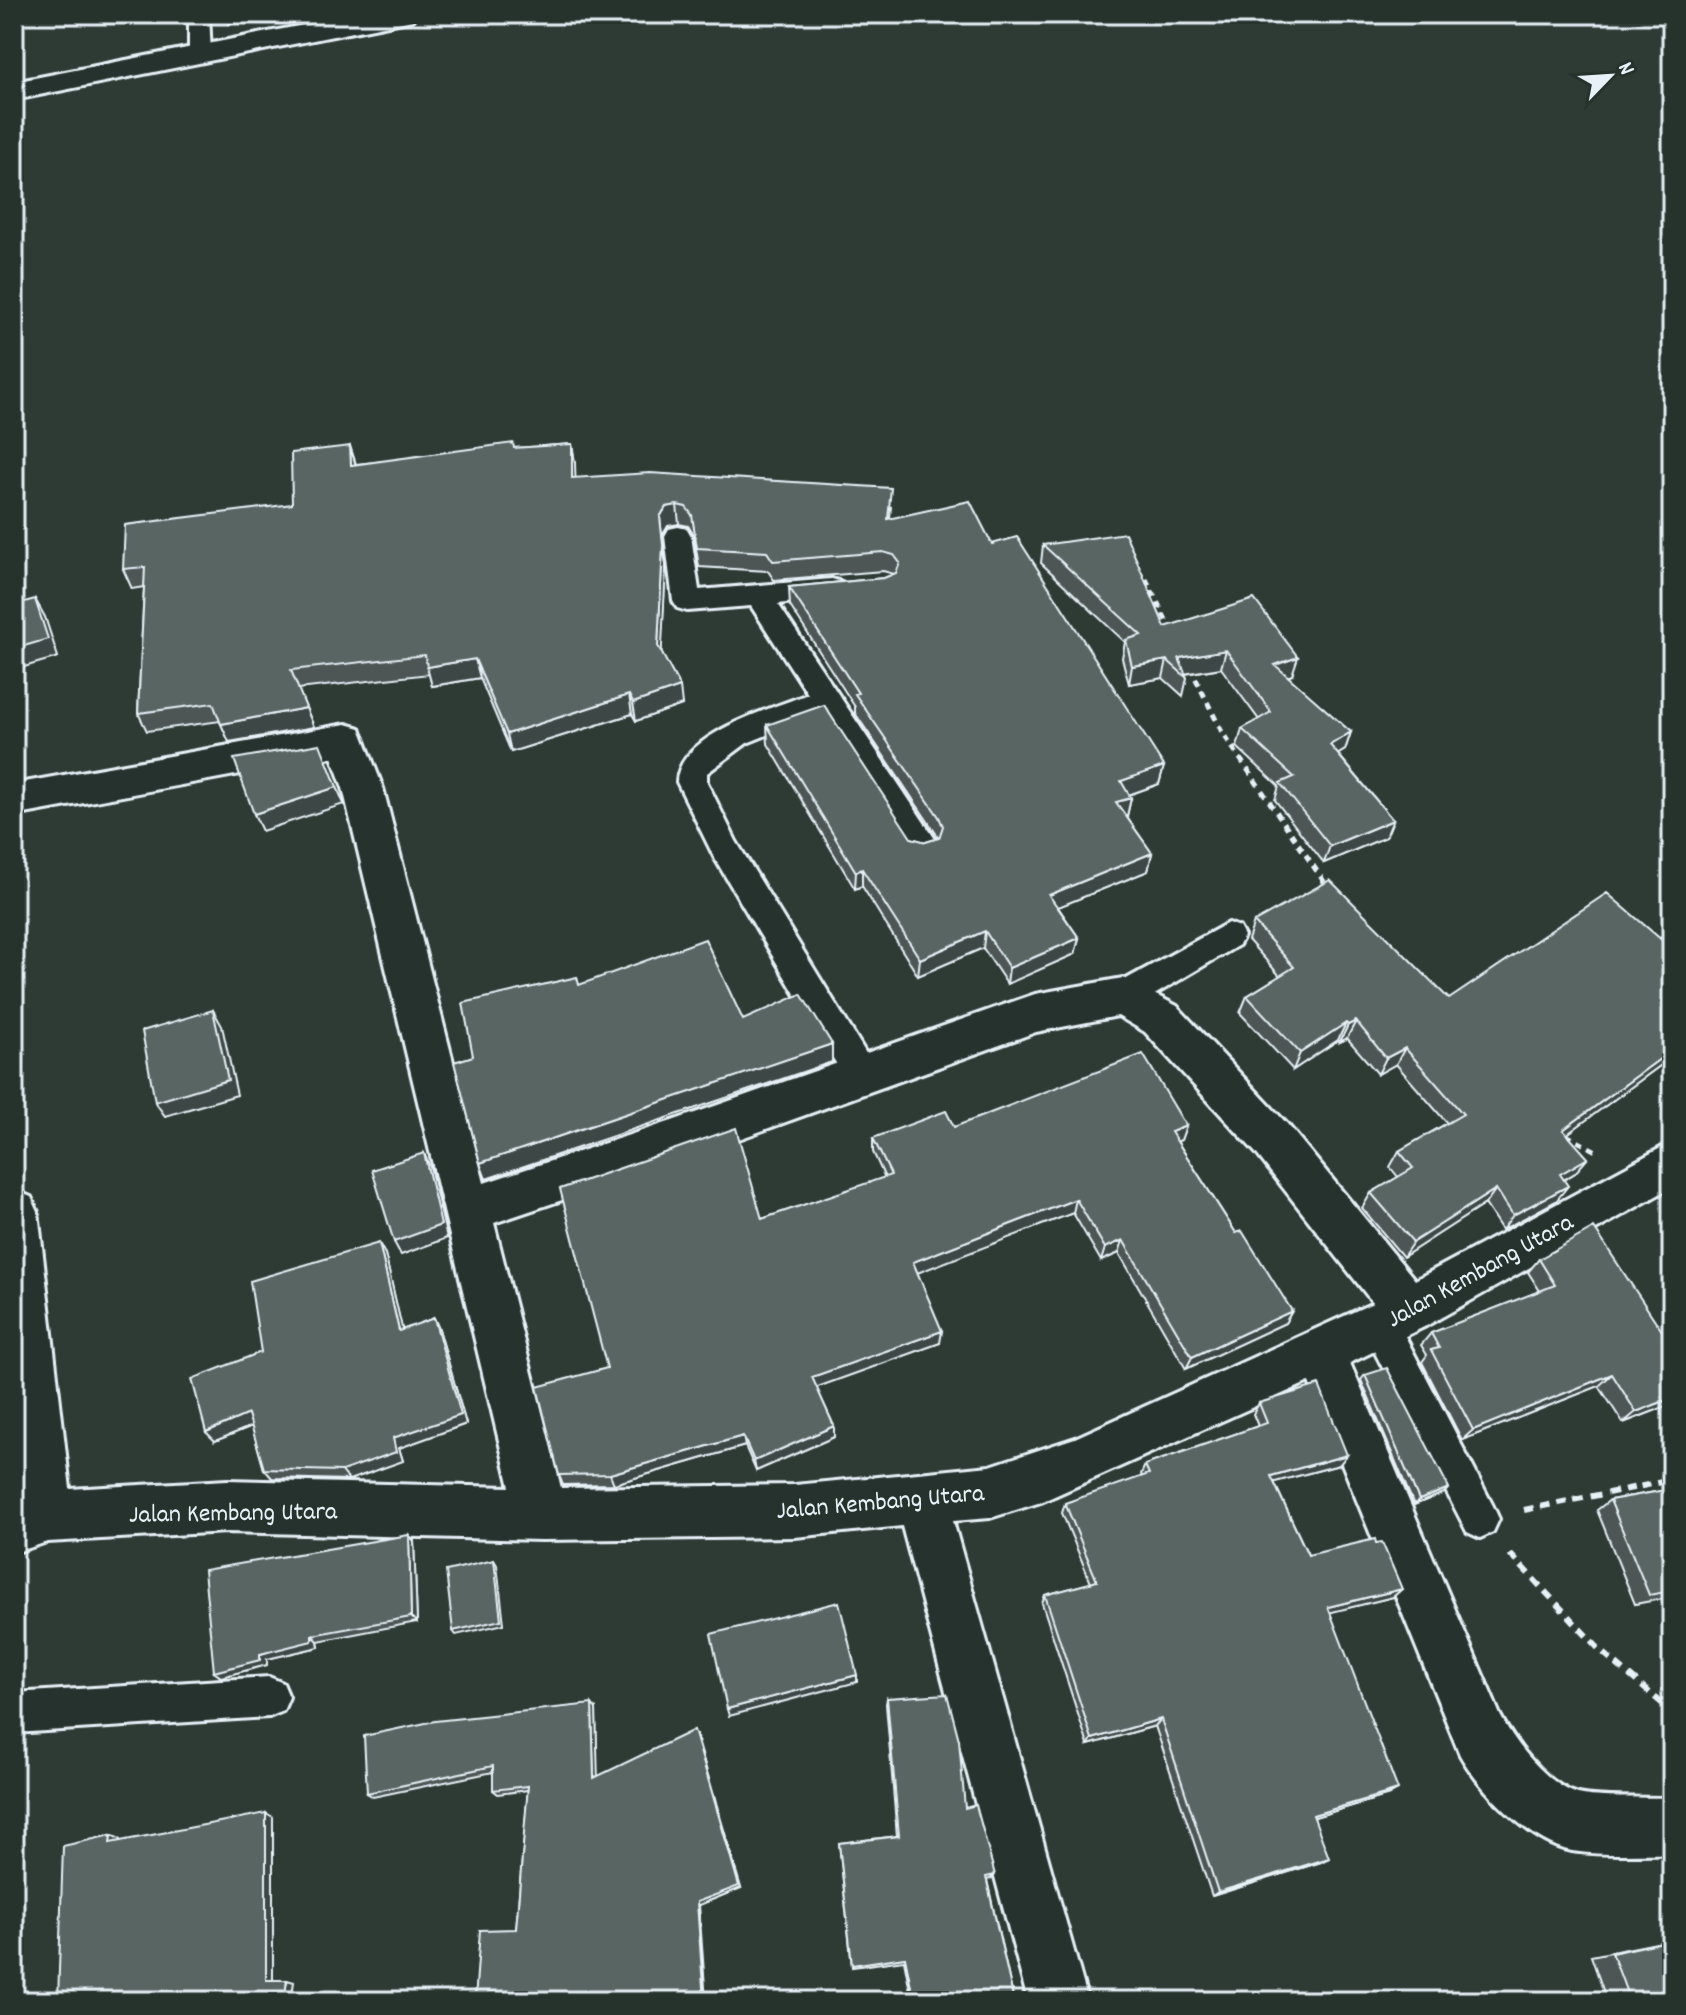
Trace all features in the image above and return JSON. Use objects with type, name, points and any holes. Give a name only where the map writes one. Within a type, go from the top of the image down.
[{"type":"street","points":[[14,91],[403,14]]},
{"type":"street","points":[[14,800],[346,739],[363,788],[542,1514]]},
{"type":"street","points":[[468,1210],[1035,1013],[1123,997],[1161,1019],[1262,1128],[1394,1317]]},
{"type":"street","name":"Jalan Kembang Utara","points":[[30,1521],[227,1506],[542,1514],[795,1511],[990,1492],[1041,1477],[1394,1317],[1663,1167]]},
{"type":"street","points":[[14,1212],[30,1521]]},
{"type":"street","points":[[1321,1352],[1492,1757],[1536,1800],[1570,1822],[1672,1826]]},
{"type":"street","points":[[921,1500],[1058,2001]]},
{"type":"lane","points":[[199,14],[200,55]]},
{"type":"lane","points":[[678,536],[687,601],[852,587]]},
{"type":"lane","points":[[758,596],[924,845]]},
{"type":"lane","points":[[828,698],[727,740],[703,756],[692,769],[692,782],[725,848],[861,1075]]},
{"type":"lane","points":[[1123,997],[1228,936]]},
{"type":"lane","points":[[1394,1317],[1480,1519]]},
{"type":"lane","points":[[14,1713],[269,1697]]},
{"type":"path","points":[[1146,579],[1174,635]]},
{"type":"path","points":[[1188,663],[1222,732],[1328,887]]},
{"type":"path","points":[[1560,1132],[1591,1149],[1663,1167]]},
{"type":"path","points":[[1672,1480],[1480,1519],[1599,1649],[1672,1712]]},
{"type":"building","points":[[513,443],[514,448],[572,444],[572,478],[650,473],[891,488],[888,519],[970,501],[992,544],[1017,537],[1164,766],[1121,781],[1131,798],[1116,802],[1152,853],[1049,895],[1079,938],[1009,968],[985,931],[920,959],[862,869],[856,872],[767,725],[824,705],[911,838],[926,842],[939,838],[943,826],[939,817],[855,694],[858,693],[789,587],[884,578],[896,573],[900,563],[894,555],[883,552],[773,561],[767,552],[697,548],[692,515],[686,507],[677,505],[666,507],[660,517],[663,545],[658,646],[680,687],[633,703],[629,695],[507,734],[475,659],[427,667],[425,655],[291,670],[306,708],[221,724],[213,703],[138,713],[145,567],[123,569],[125,525],[292,504],[291,453],[350,446],[351,465]]},
{"type":"building","points":[[1125,533],[1165,627],[1254,599],[1298,657],[1275,665],[1351,732],[1330,745],[1393,820],[1330,846],[1280,783],[1294,777],[1242,729],[1271,712],[1226,650],[1179,658],[1187,678],[1167,660],[1132,666],[1126,640],[1141,635],[1043,545]]},
{"type":"building","points":[[35,599],[48,639],[14,649],[14,605]]},
{"type":"building","points":[[320,744],[337,787],[254,814],[234,759]]},
{"type":"building","points":[[1330,880],[1449,999],[1607,893],[1663,941],[1672,936],[1672,1050],[1563,1130],[1588,1158],[1560,1174],[1568,1186],[1513,1215],[1496,1189],[1413,1242],[1371,1193],[1413,1168],[1399,1151],[1463,1114],[1405,1048],[1386,1058],[1356,1021],[1346,1023],[1300,1053],[1247,996],[1294,967],[1254,922]]},
{"type":"building","points":[[705,939],[743,1020],[801,994],[832,1044],[480,1163],[454,1062],[473,1056],[463,1003],[577,977],[579,985]]},
{"type":"building","points":[[213,1010],[228,1080],[155,1102],[142,1031]]},
{"type":"building","points":[[1143,1054],[1186,1126],[1171,1132],[1236,1233],[1242,1231],[1292,1311],[1192,1357],[1123,1240],[1105,1248],[1076,1199],[913,1262],[942,1331],[812,1377],[834,1426],[754,1461],[743,1436],[610,1474],[559,1475],[537,1387],[607,1368],[560,1189],[736,1128],[762,1219],[891,1175],[873,1138],[946,1111],[954,1127]]},
{"type":"building","points":[[424,1153],[441,1225],[394,1242],[372,1170]]},
{"type":"building","points":[[1594,1228],[1672,1346],[1672,1398],[1636,1412],[1612,1374],[1473,1430],[1431,1350],[1439,1348],[1431,1333],[1555,1285],[1539,1259]]},
{"type":"building","points":[[379,1243],[399,1331],[434,1318],[461,1415],[393,1438],[396,1452],[342,1471],[264,1469],[248,1414],[206,1432],[192,1379],[261,1352],[250,1281]]},
{"type":"building","points":[[1387,1368],[1449,1488],[1419,1500],[1365,1375]]},
{"type":"building","points":[[1319,1385],[1347,1455],[1271,1476],[1308,1555],[1375,1539],[1376,1543],[1382,1542],[1402,1589],[1328,1607],[1398,1790],[1313,1815],[1329,1858],[1218,1892],[1161,1719],[1092,1739],[1045,1595],[1097,1581],[1065,1503],[1149,1474],[1145,1465],[1267,1423],[1259,1403]]},
{"type":"building","points":[[1672,1489],[1672,1591],[1649,1595],[1610,1500]]},
{"type":"building","points":[[409,1535],[411,1617],[312,1635],[312,1641],[260,1654],[260,1660],[214,1672],[204,1570]]},
{"type":"building","points":[[494,1560],[501,1620],[453,1631],[446,1571]]},
{"type":"building","points":[[839,1602],[857,1675],[727,1709],[711,1634]]},
{"type":"building","points":[[947,1694],[959,1740],[965,1808],[976,1805],[995,1875],[986,1877],[1014,2001],[914,2001],[905,1957],[852,1965],[839,1843],[899,1836],[887,1698]]},
{"type":"building","points":[[592,1704],[594,1778],[694,1730],[739,1886],[697,1902],[704,2001],[475,2001],[480,1930],[516,1929],[528,1786],[493,1790],[493,1766],[367,1793],[364,1736],[435,1721]]},
{"type":"building","points":[[266,1813],[266,1980],[287,1980],[284,2001],[58,2001],[63,1846],[111,1835],[110,1843]]},
{"type":"building","points":[[1672,1940],[1672,2001],[1630,2001],[1612,1953]]}]
